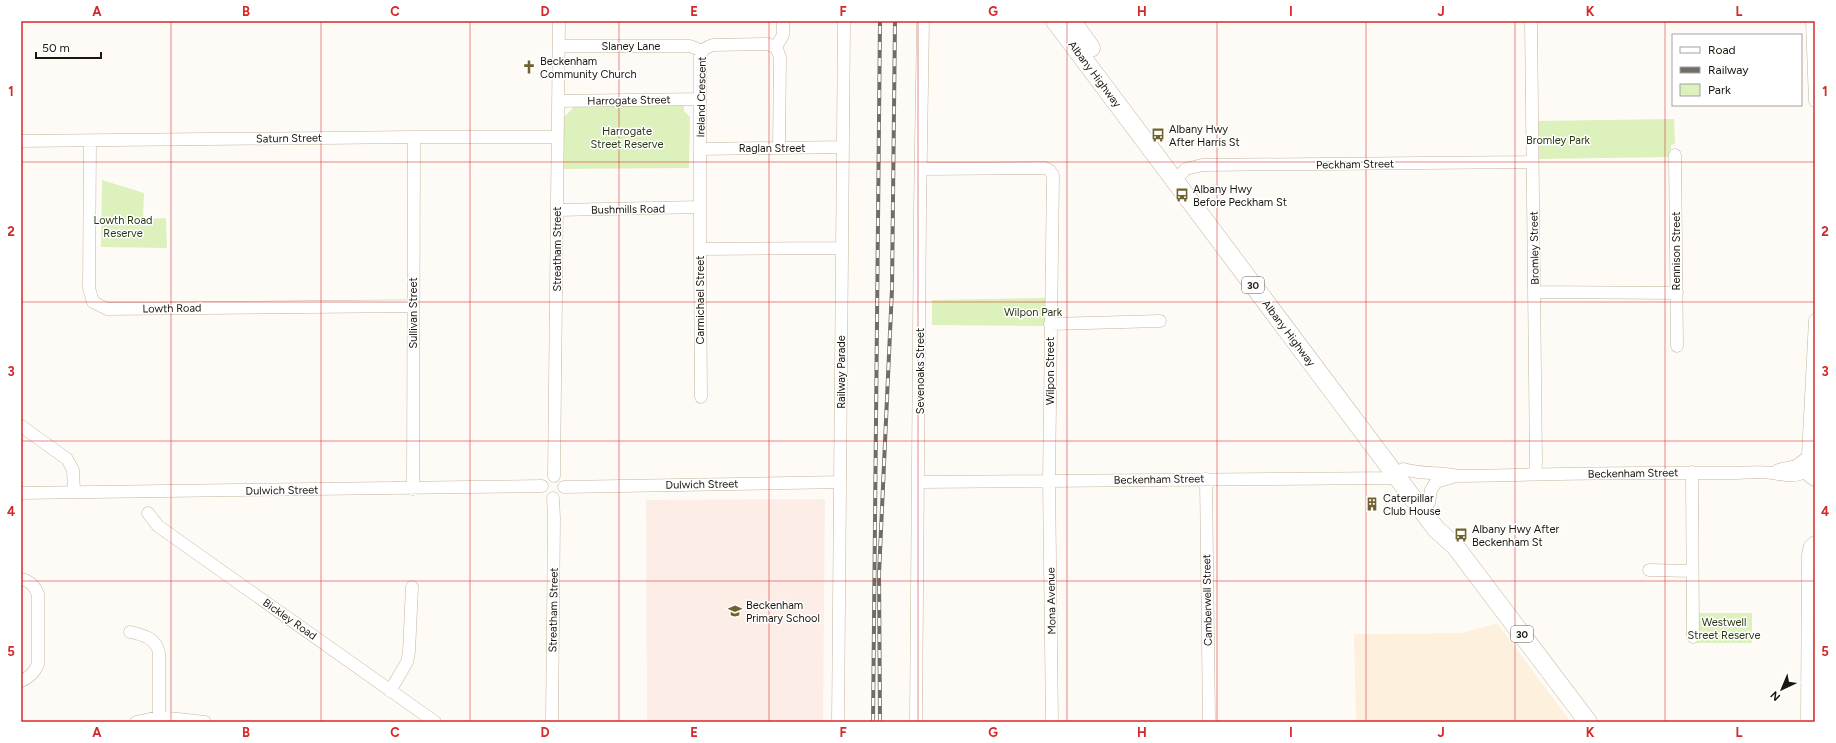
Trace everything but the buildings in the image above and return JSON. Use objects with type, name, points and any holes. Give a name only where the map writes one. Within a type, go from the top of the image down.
[{"type":"highway","name":"Albany Highway","points":[[1055,21],[1401,474],[1429,503],[1444,523],[1455,546]]},
{"type":"highway","name":"Albany Highway","points":[[1072,21],[1181,174],[1401,474],[1436,529],[1455,546],[1588,722]]},
{"type":"street","name":"Streatham Street","points":[[554,476],[559,21]]},
{"type":"street","points":[[779,148],[780,56],[776,47],[783,35],[783,21]]},
{"type":"street","name":"Railway Parade","points":[[838,722],[844,21]]},
{"type":"street","name":"Sevenoaks Street","points":[[916,722],[923,21]]},
{"type":"street","name":"Bromley Street","points":[[1531,21],[1535,474]]},
{"type":"street","points":[[1812,21],[1815,101]]},
{"type":"street","name":"Ireland Crescent","points":[[700,249],[700,56],[702,51],[707,47],[714,45],[767,44],[776,47]]},
{"type":"street","name":"Slaney Lane","points":[[559,46],[690,46],[702,51]]},
{"type":"street","name":"Harrogate Street","points":[[558,100],[700,99]]},
{"type":"street","name":"Sullivan Street","points":[[413,489],[414,137]]},
{"type":"street","name":"Saturn Street","points":[[21,141],[557,137]]},
{"type":"street","name":"Lowth Road","points":[[90,141],[89,288],[93,302],[107,309],[414,306]]},
{"type":"street","name":"Raglan Street","points":[[700,148],[843,147]]},
{"type":"street","name":"Rennison Street","points":[[1675,155],[1677,346]]},
{"type":"street","name":"Peckham Street","points":[[1181,174],[1186,169],[1202,165],[1532,162]]},
{"type":"street","name":"Wilpon Street","points":[[922,169],[1045,168],[1050,170],[1052,175],[1049,480]]},
{"type":"street","name":"Bushmills Road","points":[[557,210],[700,207]]},
{"type":"street","name":"Carmichael Street","points":[[701,397],[700,249],[842,248]]},
{"type":"street","points":[[1534,292],[1677,293]]},
{"type":"street","points":[[1810,468],[1811,375],[1815,320]]},
{"type":"street","points":[[1050,324],[1160,321]]},
{"type":"street","points":[[21,426],[67,459],[73,470],[74,492]]},
{"type":"street","name":"Beckenham Street","points":[[1429,503],[1431,490],[1436,482],[1458,476],[1692,472],[1774,473],[1795,475],[1810,468]]},
{"type":"street","points":[[1692,472],[1693,637]]},
{"type":"street","name":"Beckenham Street","points":[[919,482],[1206,479],[1420,473],[1447,473],[1458,476]]},
{"type":"street","points":[[554,476],[562,481],[564,487],[560,495],[553,498],[547,496],[542,486],[545,479],[554,476]]},
{"type":"street","name":"Camberwell Street","points":[[1206,479],[1209,722]]},
{"type":"street","name":"Mona Avenue","points":[[1049,480],[1052,722]]},
{"type":"street","name":"Dulwich Street","points":[[564,487],[840,482]]},
{"type":"street","name":"Dulwich Street","points":[[21,493],[413,489],[542,486]]},
{"type":"street","name":"Streatham Street","points":[[552,722],[553,498]]},
{"type":"street","name":"Bickley Road","points":[[148,513],[158,526],[435,722]]},
{"type":"street","points":[[1807,722],[1811,657],[1808,555],[1810,546],[1815,542]]},
{"type":"street","points":[[1649,570],[1692,571]]},
{"type":"street","points":[[21,579],[30,581],[38,594],[38,664],[34,672],[28,678],[21,681]]},
{"type":"street","points":[[390,691],[407,662],[412,587]]},
{"type":"street","points":[[130,632],[145,636],[158,645],[159,717]]},
{"type":"street","points":[[136,722],[159,717],[205,722]]},
{"type":"shaded area","name":"Beckenham Primary School","points":[[825,499],[823,722],[647,722],[646,500]]},
{"type":"shaded area","points":[[1497,623],[1571,722],[1356,722],[1354,634],[1463,633]]},
{"type":"green space","name":"Harrogate Street Reserve","points":[[684,105],[684,111],[690,117],[689,168],[563,169],[563,118],[575,106]]},
{"type":"green space","name":"Bromley Park","points":[[1674,119],[1675,144],[1671,145],[1671,157],[1538,159],[1537,121]]},
{"type":"green space","name":"Lowth Road Reserve","points":[[102,180],[144,193],[143,219],[166,218],[167,248],[101,247]]},
{"type":"green space","name":"Wilpon Park","points":[[1047,298],[1047,326],[932,325],[932,300]]},
{"type":"green space","name":"Westwell Street Reserve","points":[[1696,613],[1752,613],[1752,643],[1696,643]]},
{"type":"railway","points":[[873,722],[880,21]]},
{"type":"railway","points":[[880,722],[879,574],[892,289],[895,21]]},
{"type":"place","name":"Beckenham Community Church","points":[[529,67]]},
{"type":"place","name":"Albany Hwy After Harris St","points":[[1158,135]]},
{"type":"place","name":"Albany Hwy Before Peckham St","points":[[1182,195]]},
{"type":"place","name":"Caterpillar Club House","points":[[1372,504]]},
{"type":"place","name":"Albany Hwy After Beckenham St","points":[[1461,535]]},
{"type":"place","name":"Beckenham Primary School","points":[[735,611]]}]
